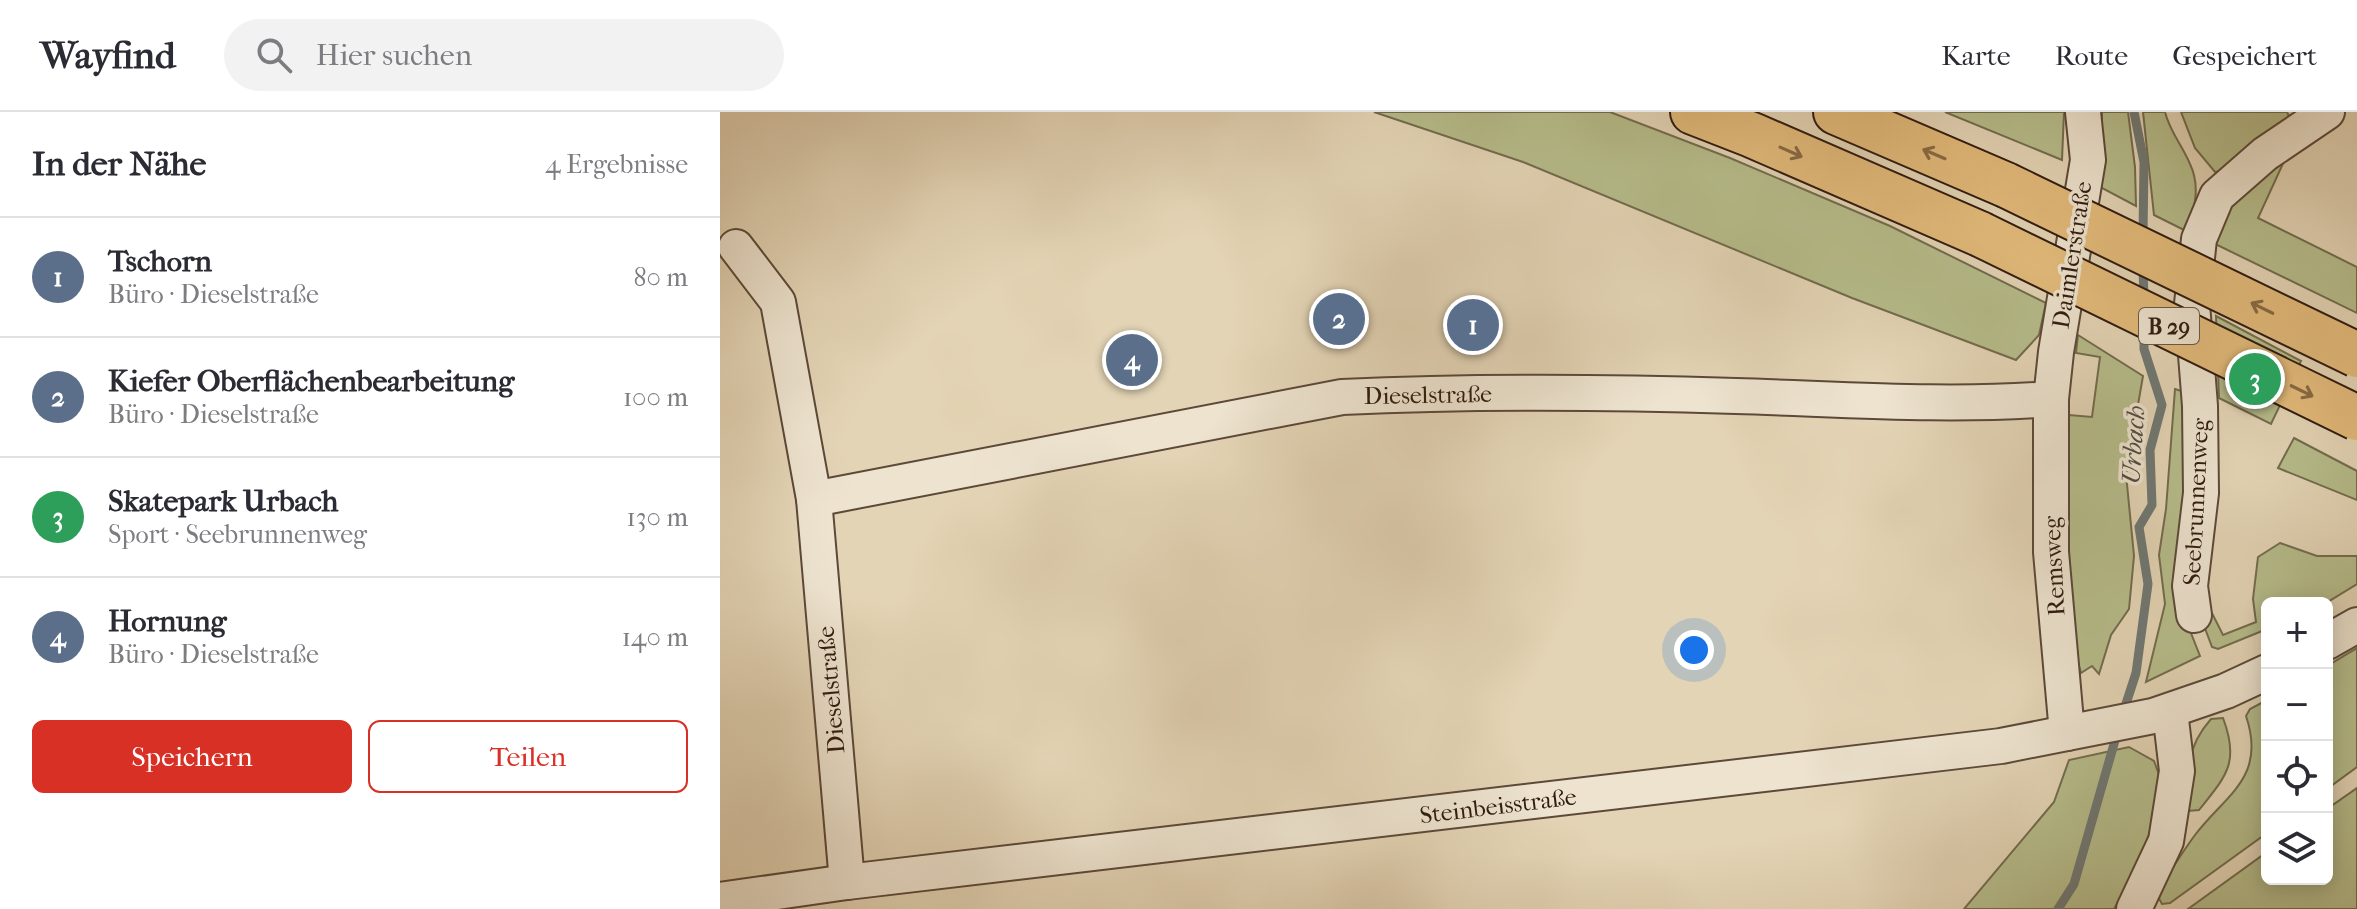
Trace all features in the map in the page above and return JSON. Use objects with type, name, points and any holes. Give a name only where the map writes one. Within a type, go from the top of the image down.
[{"type":"highway","name":"B 29","points":[[1693,112],[1980,234],[2357,418]]},
{"type":"highway","name":"B 29","points":[[1836,112],[2006,185],[2357,355]]},
{"type":"street","name":"Daimlerstraße","points":[[2051,399],[2088,160],[2083,112]]},
{"type":"street","name":"Seebrunnenweg","points":[[2194,615],[2190,586],[2201,493],[2200,406],[2192,304],[2199,239],[2217,196],[2265,154],[2327,112]]},
{"type":"street","name":"Dieselstraße","points":[[736,247],[778,302],[814,499],[847,882]]},
{"type":"street","name":"Dieselstraße","points":[[814,499],[1342,397],[1638,393],[1986,404],[2051,399]]},
{"type":"street","name":"Remsweg","points":[[2051,399],[2051,552],[2077,731]]},
{"type":"street","points":[[2333,639],[2357,625]]},
{"type":"street","name":"Steinbeisstraße","points":[[720,900],[847,882],[2001,746],[2161,713],[2226,691],[2261,675]]},
{"type":"street","points":[[2134,909],[2166,841],[2177,771],[2161,713]]},
{"type":"green space","points":[[1374,112],[1610,112],[1730,158],[1890,226],[2046,303],[2039,335],[2016,360],[1852,298],[1523,162]]},
{"type":"green space","points":[[1945,112],[2064,112],[2062,160]]},
{"type":"green space","points":[[2102,112],[2128,112],[2136,206],[2100,187]]},
{"type":"green space","points":[[2143,112],[2165,112],[2193,173],[2195,198],[2188,232],[2154,215]]},
{"type":"green space","points":[[2181,112],[2287,112],[2292,123],[2233,169],[2215,172],[2195,148]]},
{"type":"green space","points":[[2291,146],[2258,218],[2357,267],[2357,313],[2209,241],[2218,215]]},
{"type":"green space","points":[[2216,316],[2301,361],[2271,424],[2219,398]]},
{"type":"green space","points":[[2078,335],[2143,376],[2126,474],[2134,556],[2129,609],[2111,635],[2099,674],[2092,666],[2081,673],[2073,642],[2065,578],[2064,512],[2069,415],[2092,417],[2100,357],[2076,353]]},
{"type":"green space","points":[[2175,389],[2191,394],[2178,600],[2200,656],[2146,682],[2165,604],[2159,555],[2166,509]]},
{"type":"green space","points":[[2294,438],[2357,471],[2357,500],[2278,468]]},
{"type":"green space","points":[[2280,543],[2317,556],[2357,556],[2357,584],[2333,599],[2261,597],[2261,631],[2218,649],[2212,647],[2200,615],[2212,613],[2223,635],[2256,622],[2253,599],[2258,557]]},
{"type":"green space","points":[[2357,648],[2357,767],[2333,785],[2333,669],[2333,662]]},
{"type":"green space","points":[[2261,703],[2261,837],[2170,903],[2162,904],[2156,893],[2195,835],[2240,784],[2247,770],[2251,737],[2246,716],[2250,709]]},
{"type":"green space","points":[[2223,718],[2230,747],[2228,768],[2199,810],[2188,811],[2187,774],[2196,740],[2211,719]]},
{"type":"green space","points":[[2129,747],[2154,761],[2164,788],[2139,865],[2114,909],[1964,909],[2054,802],[2069,760]]},
{"type":"green space","points":[[2357,788],[2357,909],[2188,909],[2261,856],[2261,885],[2333,885],[2333,805]]},
{"type":"waterway","name":"Urbach","points":[[2134,112],[2144,162],[2143,236]]},
{"type":"waterway","name":"Urbach","points":[[2143,267],[2144,300]]},
{"type":"waterway","name":"Urbach","points":[[2122,716],[2136,673],[2148,584],[2139,527],[2152,505],[2150,450],[2162,405],[2144,349],[2144,327]]},
{"type":"waterway","name":"Urbach","points":[[2058,909],[2074,884],[2118,730]]},
{"type":"place","name":"Kiefer Oberflächenbearbeitung","points":[[1339,319]]},
{"type":"place","name":"Tschorn","points":[[1473,325]]},
{"type":"place","name":"Hornung","points":[[1132,360]]},
{"type":"place","name":"Skatepark Urbach","points":[[2255,379]]}]
